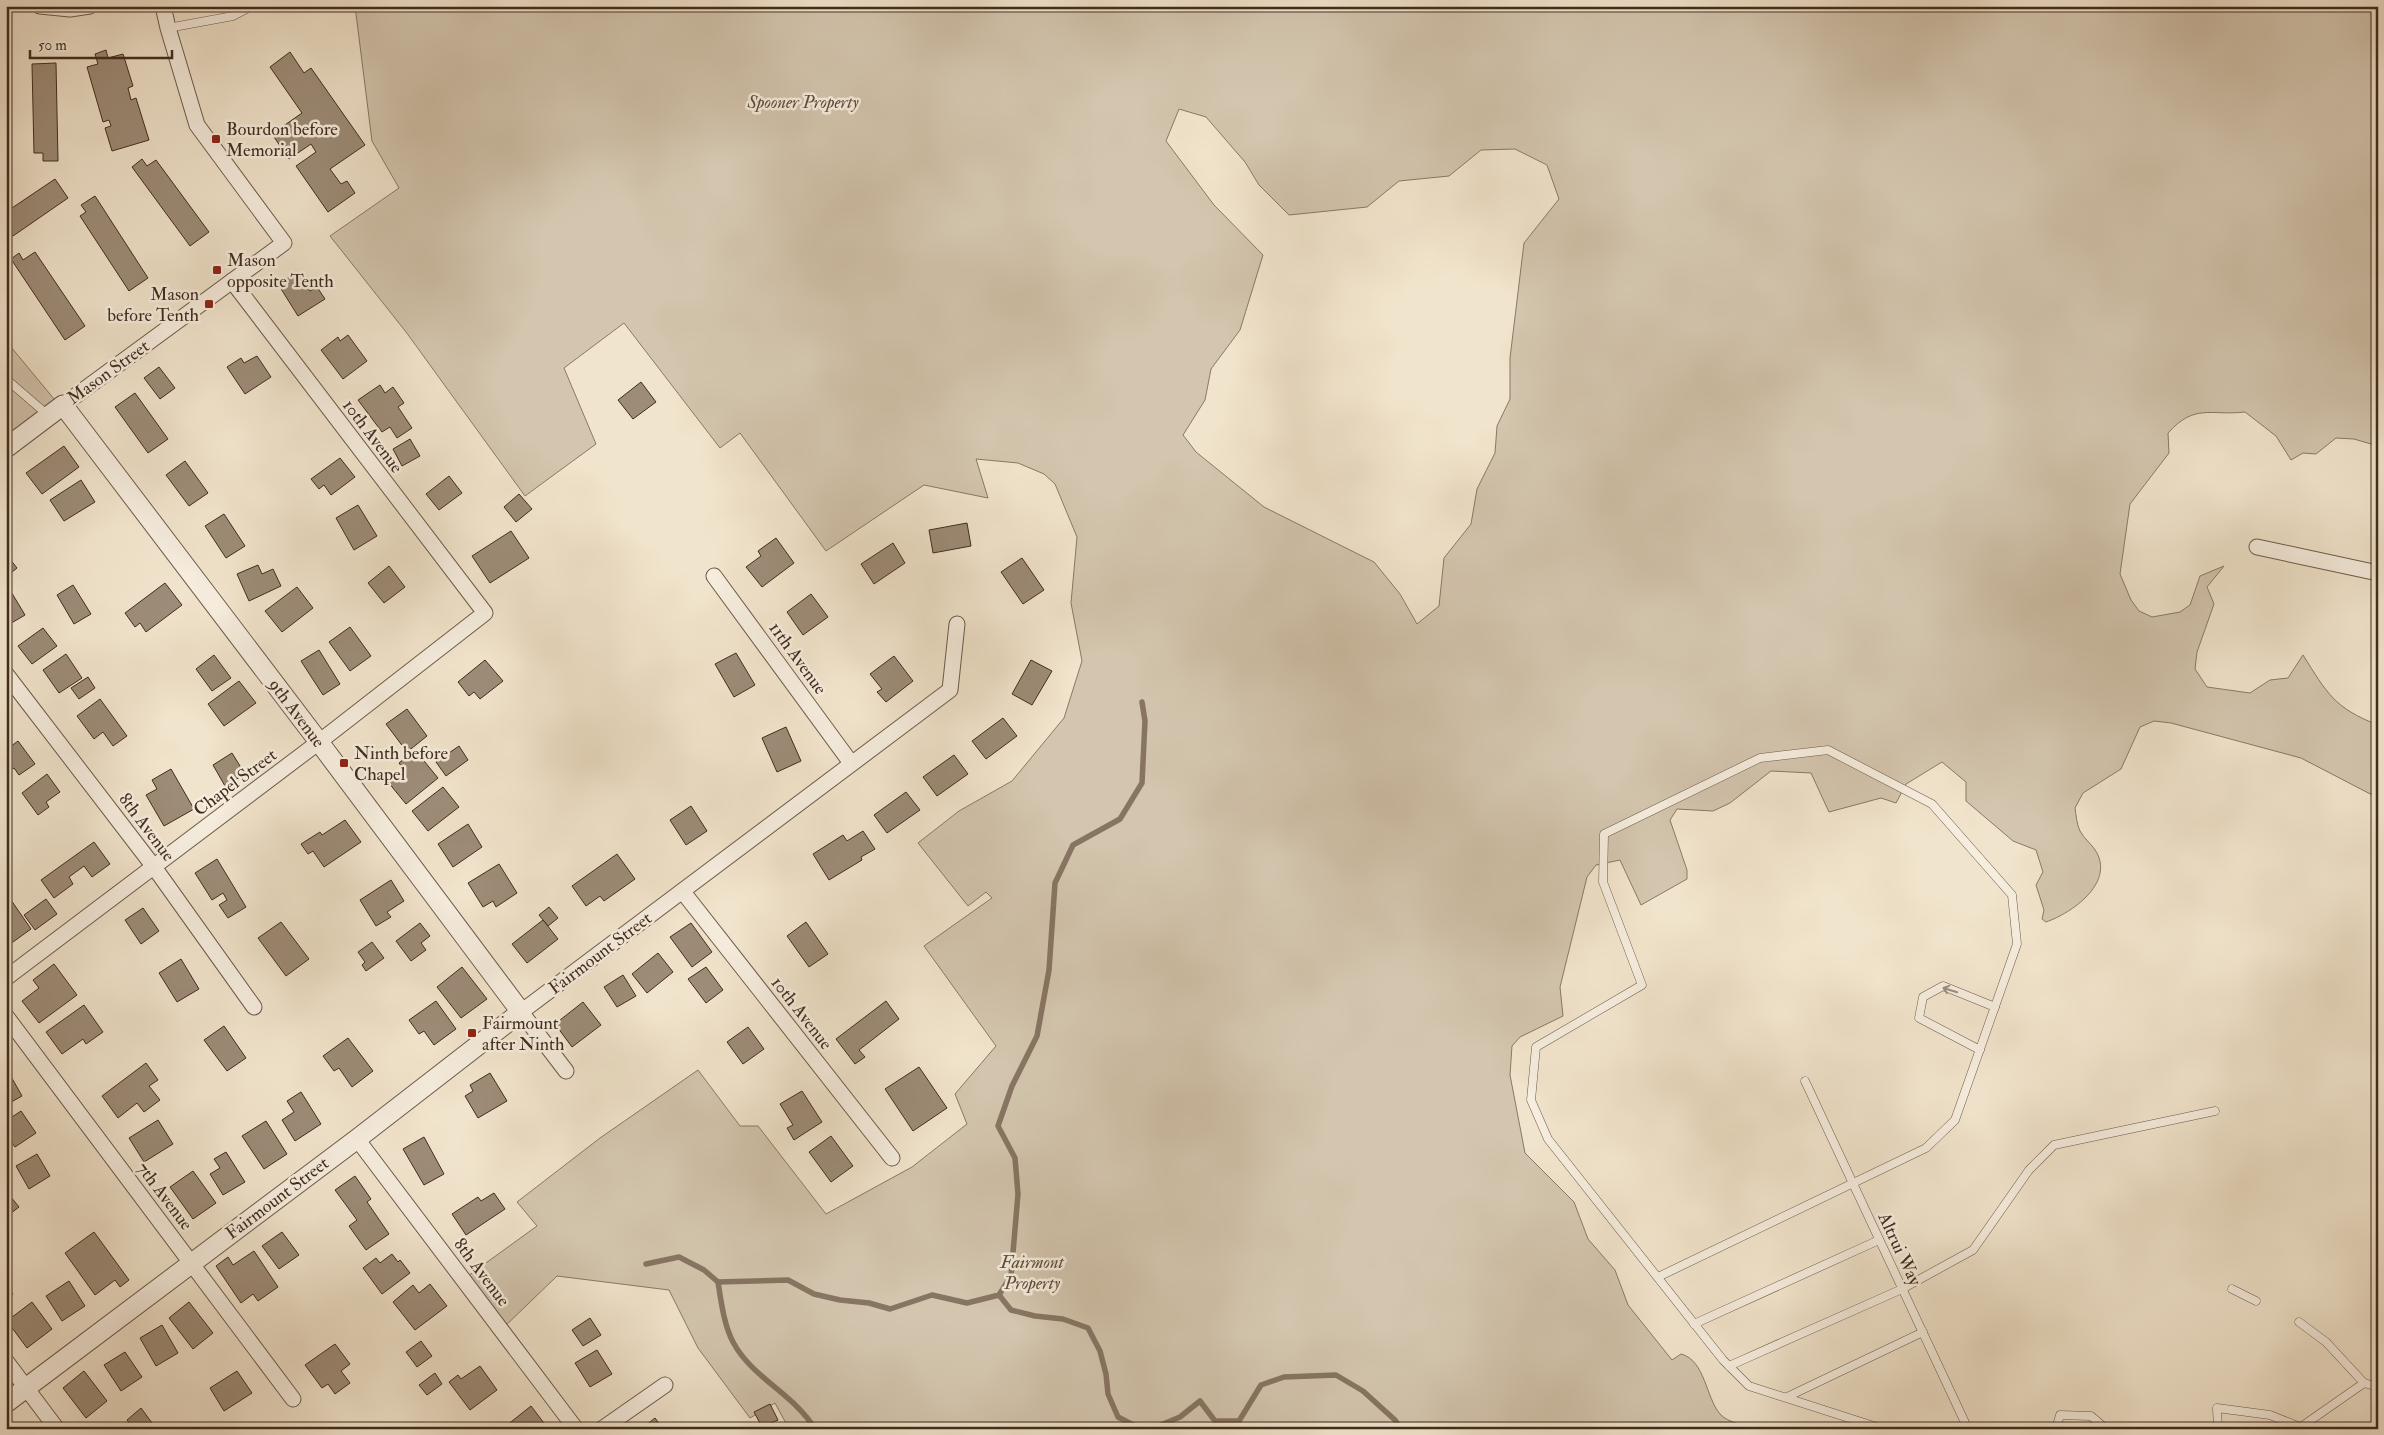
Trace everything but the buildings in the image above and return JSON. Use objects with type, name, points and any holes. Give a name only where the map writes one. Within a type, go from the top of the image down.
[{"type":"street","points":[[40,6],[70,9],[90,6]]},
{"type":"street","points":[[163,6],[168,28]]},
{"type":"street","name":"Mason Street","points":[[6,448],[284,243],[197,125],[168,28]]},
{"type":"street","name":"10th Avenue","points":[[232,281],[485,613]]},
{"type":"street","name":"9th Avenue","points":[[56,411],[319,742],[566,1070]]},
{"type":"street","points":[[2257,546],[2378,573]]},
{"type":"street","name":"11th Avenue","points":[[714,576],[851,763]]},
{"type":"street","name":"Chapel Street","points":[[6,978],[319,742],[485,613]]},
{"type":"street","name":"Fairmount Street","points":[[6,1403],[357,1139],[521,1012],[950,690],[957,624]]},
{"type":"street","name":"8th Avenue","points":[[6,674],[154,867],[254,1007]]},
{"type":"street","name":"10th Avenue","points":[[683,892],[892,1158]]},
{"type":"street","name":"7th Avenue","points":[[6,1016],[293,1399]]},
{"type":"street","name":"8th Avenue","points":[[357,1139],[576,1429]]},
{"type":"street","points":[[6,1362],[57,1429]]},
{"type":"street","points":[[602,1429],[665,1385]]},
{"type":"lane","points":[[168,28],[233,16],[252,6]]},
{"type":"lane","points":[[6,379],[56,411]]},
{"type":"lane","points":[[1658,1277],[1854,1185],[1926,1148],[1955,1120],[2017,944],[2012,895],[1932,804],[1828,750],[1760,758],[1604,834],[1603,882],[1642,985],[1536,1047],[1531,1100],[1548,1139],[1694,1324],[1729,1366],[1749,1386],[1883,1429]]},
{"type":"lane","points":[[1980,1050],[1920,1018],[1924,997],[1943,986],[1995,1007]]},
{"type":"lane","name":"Altrui Way","points":[[1805,1081],[1968,1429]]},
{"type":"lane","points":[[1729,1366],[1902,1289],[1973,1250],[2029,1170],[2054,1145],[2215,1111]]},
{"type":"lane","points":[[1694,1324],[1879,1240]]},
{"type":"lane","points":[[2232,1289],[2256,1301]]},
{"type":"lane","points":[[2300,1322],[2326,1342],[2364,1383],[2378,1386]]},
{"type":"lane","points":[[1787,1397],[1923,1332]]},
{"type":"lane","points":[[2218,1429],[2217,1408],[2270,1416],[2299,1428],[2364,1383]]},
{"type":"lane","points":[[2056,1429],[2060,1415],[2091,1416],[2106,1429]]},
{"type":"green space","points":[[355,6],[2378,6],[2378,446],[2354,439],[2336,438],[2316,454],[2303,453],[2291,460],[2276,436],[2245,412],[2204,413],[2186,418],[2168,433],[2169,453],[2130,504],[2120,574],[2131,600],[2139,611],[2152,617],[2180,612],[2190,605],[2200,576],[2224,566],[2207,587],[2214,604],[2197,652],[2195,669],[2207,687],[2250,693],[2270,680],[2288,678],[2303,655],[2333,698],[2351,712],[2378,725],[2378,798],[2301,758],[2171,723],[2154,721],[2140,727],[2121,769],[2083,793],[2075,808],[2077,820],[2082,834],[2097,853],[2100,864],[2099,876],[2095,886],[2078,904],[2067,912],[2046,922],[2042,919],[2044,910],[2036,885],[2043,872],[2036,850],[2013,841],[1966,801],[1966,782],[1942,762],[1906,784],[1896,803],[1881,798],[1829,812],[1811,773],[1771,771],[1730,803],[1713,811],[1677,809],[1670,820],[1687,870],[1687,879],[1641,905],[1620,860],[1596,865],[1587,877],[1560,987],[1563,1016],[1520,1037],[1512,1046],[1510,1075],[1525,1153],[1574,1202],[1588,1239],[1615,1270],[1628,1305],[1672,1360],[1681,1354],[1689,1358],[1700,1371],[1711,1399],[1720,1414],[1732,1422],[1756,1429],[789,1429],[775,1403],[750,1418],[698,1348],[669,1290],[557,1276],[500,1331],[461,1281],[537,1226],[517,1202],[600,1138],[698,1070],[740,1126],[758,1126],[826,1214],[912,1167],[967,1124],[955,1094],[996,1046],[924,946],[992,898],[986,892],[968,906],[918,843],[959,811],[1012,781],[1064,718],[1082,661],[1071,603],[1077,537],[1055,484],[1044,474],[1018,463],[976,459],[988,498],[924,485],[826,551],[740,433],[720,448],[624,323],[564,368],[596,444],[525,496],[406,332],[330,236],[399,188],[372,141]],"holes":[[[1179,109],[1206,117],[1245,162],[1259,185],[1289,215],[1367,207],[1399,181],[1449,176],[1481,150],[1515,149],[1547,165],[1559,199],[1524,243],[1510,358],[1510,399],[1497,426],[1495,453],[1477,489],[1471,524],[1444,558],[1439,606],[1417,624],[1400,594],[1374,562],[1264,507],[1196,452],[1183,435],[1205,400],[1211,369],[1240,330],[1263,255],[1214,205],[1166,141]]]},
{"type":"green space","points":[[6,341],[59,405],[6,443]]},
{"type":"waterway","points":[[646,1264],[679,1257],[704,1270],[718,1282],[788,1280],[814,1294],[840,1300],[869,1303],[890,1309],[932,1295],[967,1303],[999,1295],[1011,1276],[1018,1194],[1015,1158],[998,1126],[1012,1086],[1037,1036],[1049,970],[1055,883],[1073,845],[1120,819],[1142,783],[1145,721],[1142,702]]},
{"type":"waterway","points":[[718,1282],[727,1328],[741,1355],[796,1406],[815,1429]]},
{"type":"waterway","points":[[999,1295],[1011,1310],[1035,1316],[1063,1319],[1088,1328],[1100,1351],[1106,1374],[1108,1394],[1118,1417],[1141,1429]]},
{"type":"waterway","points":[[1151,1429],[1180,1417],[1200,1401],[1215,1421],[1239,1421],[1261,1385],[1284,1377],[1336,1375],[1363,1391],[1395,1420],[1401,1429]]},
{"type":"place","name":"Bourdon before Memorial","points":[[216,139]]},
{"type":"place","name":"Mason opposite Tenth","points":[[217,270]]},
{"type":"place","name":"Mason before Tenth","points":[[209,304]]},
{"type":"place","name":"Ninth before Chapel","points":[[344,763]]},
{"type":"place","name":"Fairmount after Ninth","points":[[472,1033]]},
{"type":"park label","name":"Spooner Property","points":[[803,102]]},
{"type":"park label","name":"Fairmont Property","points":[[1032,1272]]}]
